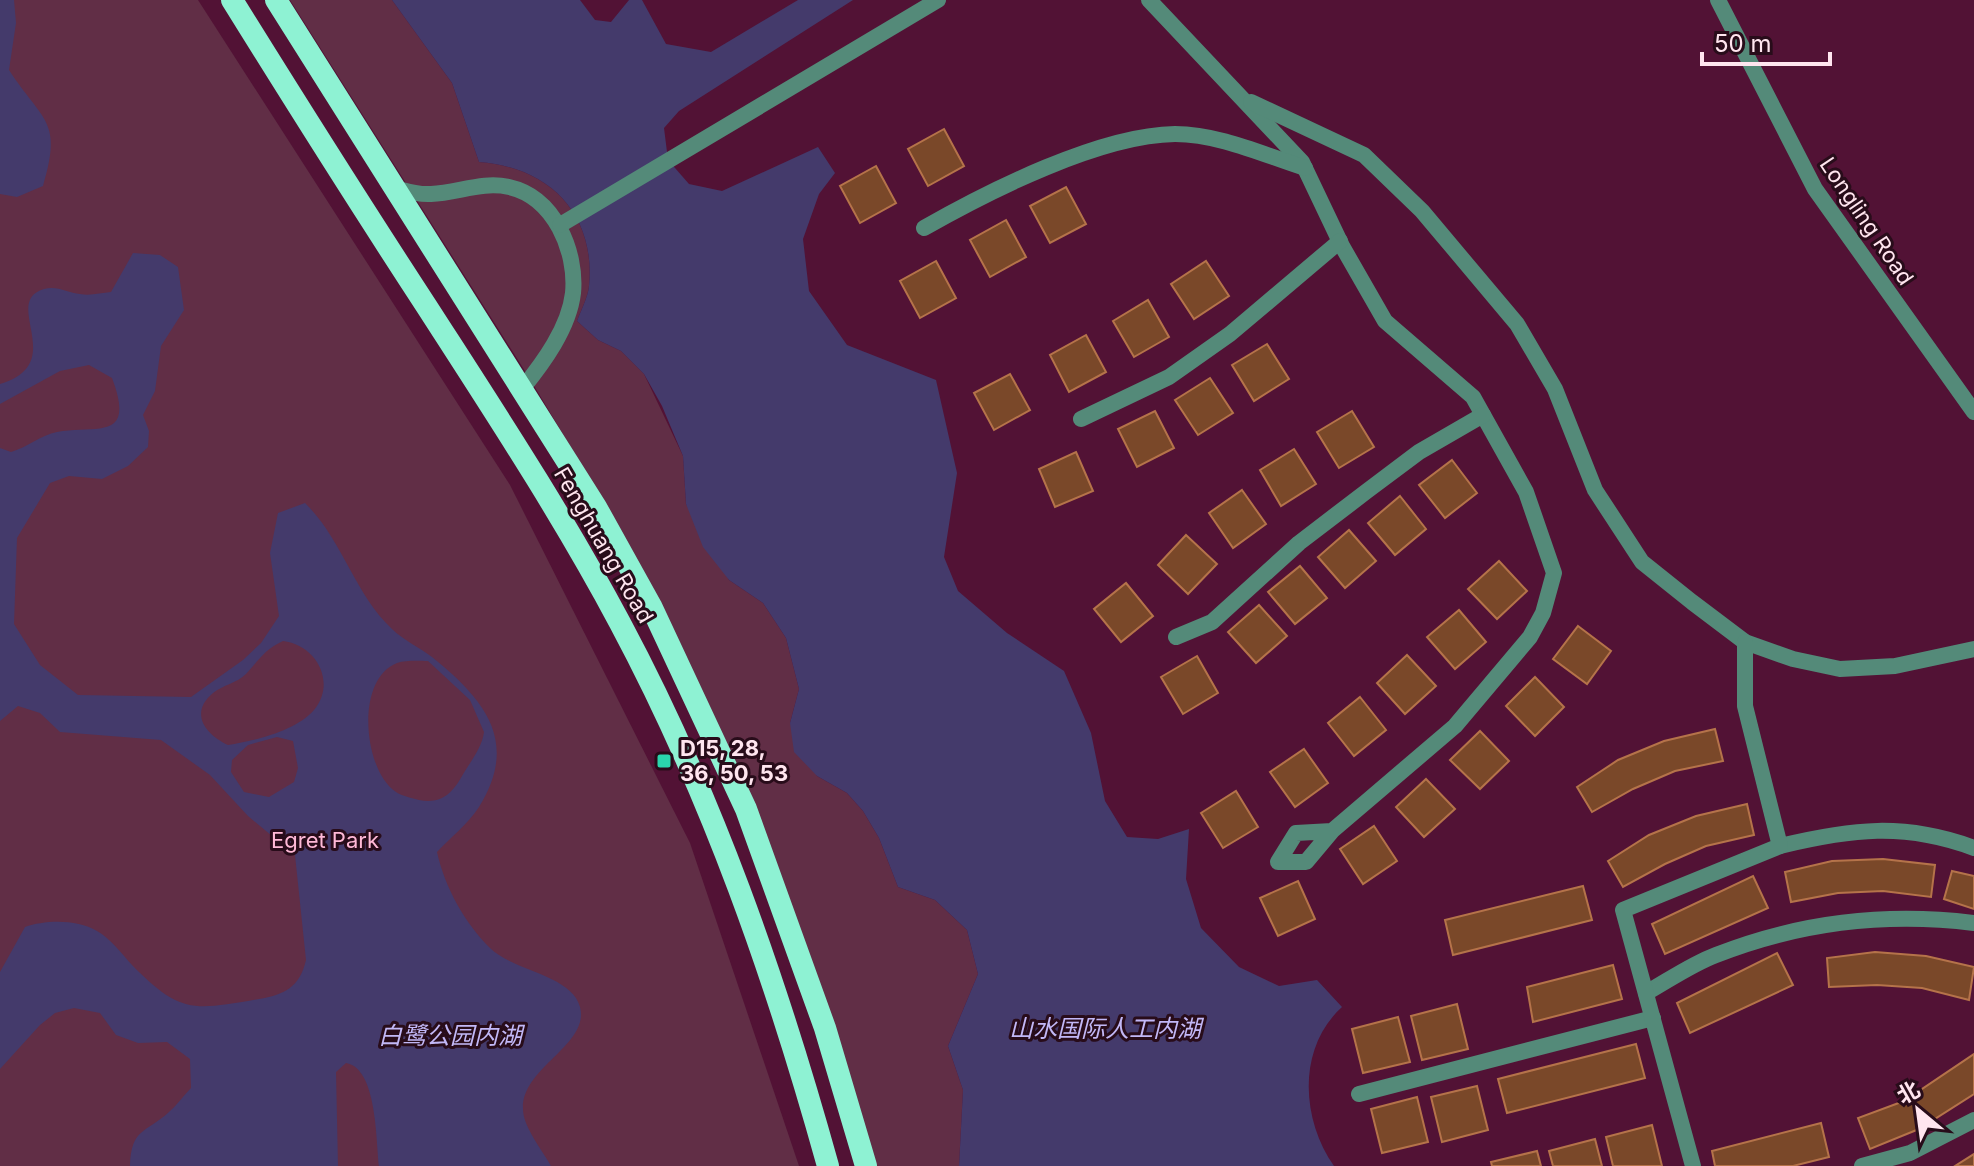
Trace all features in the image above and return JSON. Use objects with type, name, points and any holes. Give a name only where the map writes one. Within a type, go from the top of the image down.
[{"type":"highway","name":"Fenghuang Road","points":[[232,0],[560,514],[622,625],[679,744],[750,912],[797,1054],[828,1166]]},
{"type":"highway","name":"Fenghuang Road","points":[[276,0],[596,507],[651,606],[746,809],[825,1028],[866,1166]]},
{"type":"street","points":[[560,225],[938,0]]},
{"type":"street","points":[[1149,0],[1305,168],[1340,241],[1385,321],[1473,397],[1526,492],[1554,573],[1543,613],[1530,637],[1455,726],[1332,831]]},
{"type":"street","name":"Longling Road","points":[[1718,0],[1815,189],[1974,412]]},
{"type":"street","points":[[1242,98],[1364,155],[1422,211],[1517,324],[1555,389],[1595,490],[1642,562],[1745,642],[1793,659],[1840,669],[1895,666],[1974,649]]},
{"type":"street","points":[[924,228],[996,187],[1136,138],[1177,134],[1217,140],[1305,168]]},
{"type":"street","points":[[395,188],[432,194],[483,185],[508,187],[525,192],[560,225],[571,265],[573,293],[558,334],[522,389]]},
{"type":"street","points":[[1081,419],[1155,384],[1193,360],[1230,334],[1340,241]]},
{"type":"street","points":[[1176,637],[1212,622],[1299,543],[1367,491],[1419,452],[1483,415]]},
{"type":"street","points":[[1745,642],[1745,706],[1780,846]]},
{"type":"street","points":[[1693,1166],[1623,910],[1780,846],[1844,830],[1935,834],[1974,848]]},
{"type":"street","points":[[1646,993],[1713,956],[1797,927],[1918,916],[1974,923]]},
{"type":"street","points":[[1359,1094],[1653,1018]]},
{"type":"street","points":[[1862,1166],[1910,1153],[1974,1120]]},
{"type":"green space","name":"Egret Park","points":[[0,0],[198,0],[510,485],[690,843],[799,1166],[0,1166]]},
{"type":"green space","points":[[290,0],[392,0],[452,83],[479,162],[526,173],[546,184],[562,198],[575,216],[589,260],[588,290],[577,321],[598,340],[621,351],[644,374],[683,456],[686,504],[729,580],[763,603],[786,638],[799,689],[790,723],[817,776],[847,793],[863,811],[879,838],[898,887],[935,900],[967,930],[978,974],[948,1046],[963,1090],[959,1166],[876,1166],[821,987],[603,501],[530,379]]},
{"type":"water","points":[[0,0],[14,0],[16,23],[9,70],[40,112],[50,134],[49,164],[43,186],[17,197],[0,194]]},
{"type":"water","name":"山水国际人工内湖","points":[[392,0],[580,0],[595,20],[611,22],[629,0],[642,0],[666,44],[711,52],[798,0],[853,0],[679,111],[664,128],[668,160],[689,184],[722,191],[818,147],[835,173],[819,194],[803,239],[809,291],[847,345],[936,380],[957,473],[944,557],[958,591],[1007,633],[1064,671],[1091,733],[1105,801],[1127,837],[1158,839],[1189,829],[1186,879],[1201,928],[1239,967],[1279,986],[1317,980],[1342,1007],[1327,1024],[1317,1043],[1309,1084],[1315,1127],[1334,1166],[959,1166],[963,1090],[948,1046],[978,974],[967,930],[935,900],[898,887],[879,838],[863,811],[847,793],[817,776],[794,752],[790,723],[799,689],[786,638],[763,603],[729,580],[703,547],[686,504],[683,456],[662,406],[644,374],[621,351],[598,340],[577,321],[588,290],[589,260],[575,216],[562,198],[546,184],[526,173],[479,162],[452,83]]},
{"type":"water","name":"白鹭公园内湖","points":[[133,253],[160,255],[178,267],[184,310],[161,346],[155,391],[143,415],[149,431],[148,447],[128,466],[102,479],[69,476],[50,483],[17,538],[14,624],[40,665],[78,695],[191,697],[243,660],[261,643],[279,616],[270,553],[278,513],[305,503],[329,533],[379,615],[396,633],[451,673],[481,706],[490,723],[496,742],[496,762],[491,783],[475,813],[437,852],[451,892],[464,916],[490,948],[500,956],[554,980],[575,996],[580,1007],[580,1022],[573,1036],[537,1075],[523,1105],[528,1129],[551,1166],[379,1166],[369,1091],[356,1068],[346,1063],[336,1072],[338,1166],[130,1166],[133,1144],[137,1138],[169,1112],[191,1088],[190,1059],[167,1042],[138,1043],[116,1035],[100,1013],[74,1008],[55,1013],[40,1025],[0,1069],[0,972],[25,927],[61,922],[89,927],[116,946],[163,993],[190,1005],[219,1005],[276,995],[295,983],[306,960],[295,855],[248,816],[210,775],[161,740],[60,732],[40,713],[18,706],[0,721],[0,448],[11,452],[51,434],[108,426],[116,421],[119,412],[112,378],[89,365],[60,371],[0,404],[0,384],[20,374],[30,362],[33,348],[28,306],[32,296],[49,288],[84,295],[111,292]],"holes":[[[283,641],[305,650],[320,666],[324,688],[321,699],[314,710],[297,724],[274,734],[228,745],[207,729],[201,715],[202,708],[213,693],[242,677],[267,651]],[[428,661],[470,700],[484,732],[478,749],[454,788],[440,799],[419,800],[396,792],[376,765],[371,746],[368,725],[374,687],[384,672],[397,663]],[[277,737],[293,741],[298,768],[294,782],[269,797],[244,792],[231,772],[232,760],[248,745]]]},
{"type":"building","points":[[944,129],[964,166],[928,186],[908,149]]},
{"type":"building","points":[[876,166],[896,203],[860,223],[840,186]]},
{"type":"building","points":[[1066,187],[1086,224],[1050,243],[1030,206]]},
{"type":"building","points":[[1006,220],[1026,257],[990,277],[970,240]]},
{"type":"building","points":[[936,261],[956,298],[920,318],[900,281]]},
{"type":"building","points":[[1206,261],[1229,296],[1194,319],[1171,284]]},
{"type":"building","points":[[1148,300],[1169,337],[1134,357],[1113,321]]},
{"type":"building","points":[[1086,335],[1106,372],[1069,392],[1050,355]]},
{"type":"building","points":[[1267,344],[1289,379],[1254,401],[1232,365]]},
{"type":"building","points":[[1010,374],[1030,410],[994,430],[974,393]]},
{"type":"building","points":[[1210,378],[1233,413],[1198,435],[1175,400]]},
{"type":"building","points":[[1155,411],[1174,448],[1137,467],[1118,429]]},
{"type":"building","points":[[1352,411],[1374,447],[1339,468],[1317,432]]},
{"type":"building","points":[[1294,449],[1316,484],[1281,506],[1260,470]]},
{"type":"building","points":[[1076,452],[1093,491],[1055,507],[1039,469]]},
{"type":"building","points":[[1452,460],[1477,493],[1445,518],[1419,485]]},
{"type":"building","points":[[1242,490],[1266,524],[1233,548],[1209,513]]},
{"type":"building","points":[[1400,496],[1426,529],[1395,555],[1368,523]]},
{"type":"building","points":[[1349,530],[1376,561],[1345,588],[1318,557]]},
{"type":"building","points":[[1186,535],[1217,564],[1188,594],[1158,565]]},
{"type":"building","points":[[1499,561],[1527,591],[1497,619],[1468,589]]},
{"type":"building","points":[[1300,566],[1327,598],[1295,624],[1268,592]]},
{"type":"building","points":[[1126,583],[1153,616],[1121,642],[1094,609]]},
{"type":"building","points":[[1259,605],[1287,636],[1256,663],[1228,632]]},
{"type":"building","points":[[1459,610],[1486,642],[1455,669],[1427,637]]},
{"type":"building","points":[[1578,626],[1611,651],[1587,684],[1553,659]]},
{"type":"building","points":[[1407,655],[1436,686],[1405,714],[1377,683]]},
{"type":"building","points":[[1197,656],[1218,693],[1183,714],[1161,677]]},
{"type":"building","points":[[1535,677],[1564,707],[1535,736],[1506,706]]},
{"type":"building","points":[[1360,697],[1386,730],[1354,756],[1328,723]]},
{"type":"building","points":[[1715,729],[1723,761],[1675,771],[1633,789],[1592,812],[1577,787],[1618,760],[1664,741]]},
{"type":"building","points":[[1480,731],[1509,761],[1480,789],[1450,760]]},
{"type":"building","points":[[1304,749],[1328,783],[1295,807],[1270,772]]},
{"type":"building","points":[[1426,779],[1455,809],[1424,837],[1396,807]]},
{"type":"building","points":[[1236,791],[1258,827],[1223,848],[1201,813]]},
{"type":"building","points":[[1747,804],[1754,835],[1706,846],[1623,887],[1608,861],[1649,835],[1696,816]]},
{"type":"building","points":[[1374,826],[1397,861],[1363,884],[1340,849]]},
{"type":"building","points":[[1883,859],[1935,865],[1931,897],[1883,891],[1838,893],[1791,902],[1785,872],[1832,861]]},
{"type":"building","points":[[1952,871],[1974,876],[1974,909],[1944,899]]},
{"type":"building","points":[[1753,876],[1768,908],[1665,954],[1652,924]]},
{"type":"building","points":[[1298,881],[1315,919],[1278,936],[1260,898]]},
{"type":"building","points":[[1583,886],[1592,920],[1453,955],[1445,920]]},
{"type":"building","points":[[1875,952],[1926,956],[1974,967],[1969,1000],[1922,988],[1877,985],[1829,987],[1827,958]]},
{"type":"building","points":[[1777,953],[1793,985],[1690,1033],[1677,1003]]},
{"type":"building","points":[[1613,965],[1622,999],[1533,1022],[1527,987]]},
{"type":"building","points":[[1457,1004],[1468,1049],[1422,1060],[1411,1016]]},
{"type":"building","points":[[1398,1017],[1410,1062],[1363,1073],[1352,1029]]},
{"type":"building","points":[[1636,1044],[1645,1078],[1507,1113],[1498,1079]]},
{"type":"building","points":[[1974,1054],[1974,1094],[1919,1129],[1870,1149],[1858,1118],[1904,1101]]},
{"type":"building","points":[[1477,1086],[1488,1130],[1442,1142],[1431,1097]]},
{"type":"building","points":[[1417,1097],[1428,1142],[1382,1153],[1371,1109]]},
{"type":"building","points":[[1821,1123],[1829,1157],[1793,1166],[1715,1166],[1712,1151]]},
{"type":"building","points":[[1652,1125],[1662,1166],[1613,1166],[1606,1137]]},
{"type":"building","points":[[1595,1139],[1602,1166],[1553,1166],[1549,1151]]},
{"type":"building","points":[[1537,1151],[1541,1166],[1492,1166],[1491,1162]]},
{"type":"building","points":[[1974,1154],[1974,1166],[1955,1166]]},
{"type":"place","name":"D15, 28, 36, 50, 53","points":[[664,761]]}]
